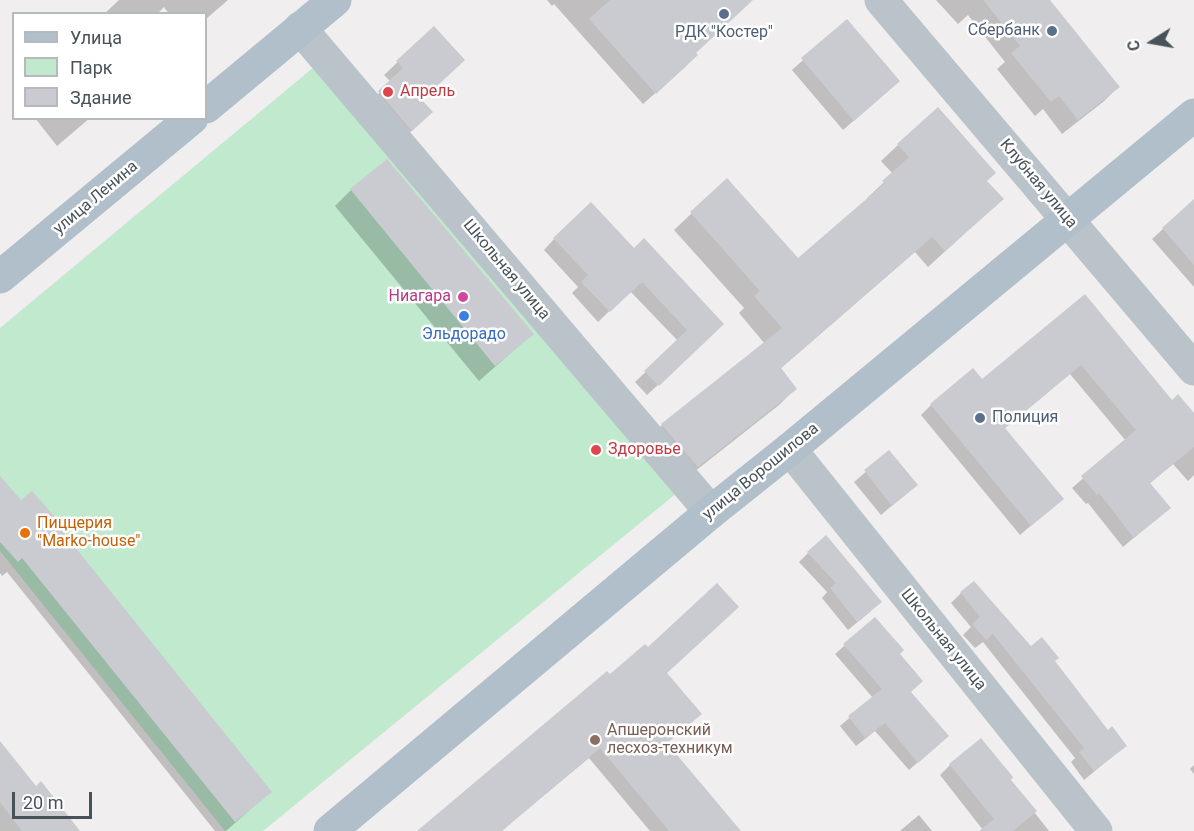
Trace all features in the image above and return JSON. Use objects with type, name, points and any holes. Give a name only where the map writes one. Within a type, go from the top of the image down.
[{"type":"main road","points":[[207,106],[334,0]]},
{"type":"main road","name":"улица Ворошилова","points":[[330,831],[711,512],[1194,115]]},
{"type":"main road","name":"улица Ленина","points":[[0,277],[190,120]]},
{"type":"street","name":"Клубная улица","points":[[881,0],[1194,369]]},
{"type":"street","name":"Школьная улица","points":[[300,28],[711,512]]},
{"type":"street","name":"Школьная улица","points":[[790,449],[1096,831]]},
{"type":"green space","points":[[320,62],[678,492],[263,831],[225,831],[0,551],[0,328]]},
{"type":"building","points":[[610,0],[753,0],[656,94],[589,19]]},
{"type":"building","points":[[983,0],[1050,0],[1120,87],[1078,120],[1059,96],[1051,102],[1011,53],[1020,46]]},
{"type":"building","points":[[847,19],[900,81],[854,121],[801,58]]},
{"type":"building","points":[[434,26],[465,60],[422,100],[433,112],[412,131],[378,91],[403,68],[396,61]]},
{"type":"building","points":[[938,107],[996,173],[987,181],[1004,199],[945,251],[932,237],[781,368],[797,389],[698,467],[661,424],[782,328],[754,296],[760,291],[690,212],[727,178],[798,258],[885,183],[882,181],[909,157],[897,144]]},
{"type":"building","points":[[387,159],[534,334],[495,366],[350,189]]},
{"type":"building","points":[[1194,199],[1194,265],[1162,228]]},
{"type":"building","points":[[591,202],[634,248],[644,238],[724,324],[659,386],[644,371],[687,330],[642,282],[610,312],[581,282],[588,275],[553,238]]},
{"type":"building","name":"Полиция","points":[[1085,294],[1172,400],[1178,394],[1194,413],[1194,447],[1150,483],[1171,508],[1134,538],[1099,493],[1097,495],[1081,476],[1136,430],[1081,365],[1005,428],[1064,499],[1031,526],[930,404],[973,368],[982,379]]},
{"type":"building","points":[[889,450],[918,485],[892,506],[864,470]]},
{"type":"building","points":[[0,476],[21,500],[32,491],[61,524],[58,526],[272,792],[235,822],[22,558],[18,562],[0,542]]},
{"type":"building","points":[[826,535],[882,602],[857,622],[830,588],[836,583],[807,552]]},
{"type":"building","points":[[974,581],[1031,646],[1042,637],[1059,658],[1055,661],[1108,730],[1112,726],[1127,746],[1094,771],[1079,752],[1084,748],[993,634],[986,640],[972,624],[980,617],[960,592]]},
{"type":"building","points":[[717,583],[739,607],[667,673],[702,714],[667,743],[741,831],[669,831],[600,748],[502,831],[417,831],[607,671],[610,674],[645,644],[648,647]]},
{"type":"building","points":[[875,617],[904,650],[900,654],[923,681],[911,692],[949,736],[918,763],[885,723],[865,738],[848,716],[882,689],[843,644]]},
{"type":"building","points":[[981,738],[1037,811],[1013,831],[979,831],[994,819],[949,764]]},
{"type":"building","points":[[0,741],[36,786],[41,781],[80,831],[22,831],[0,802]]},
{"type":"place","name":"РДК \"Костер\"","points":[[724,14]]},
{"type":"place","name":"Сбербанк","points":[[1052,31]]},
{"type":"place","name":"Апрель","points":[[388,92]]},
{"type":"place","name":"Ниагара","points":[[463,297]]},
{"type":"place","name":"Эльдорадо","points":[[464,316]]},
{"type":"place","name":"Полиция","points":[[980,418]]},
{"type":"place","name":"Здоровье","points":[[596,450]]},
{"type":"place","name":"Пиццерия \"Marko-house\"","points":[[25,533]]},
{"type":"place","name":"Апшеронский лесхоз-техникум","points":[[595,740]]}]
